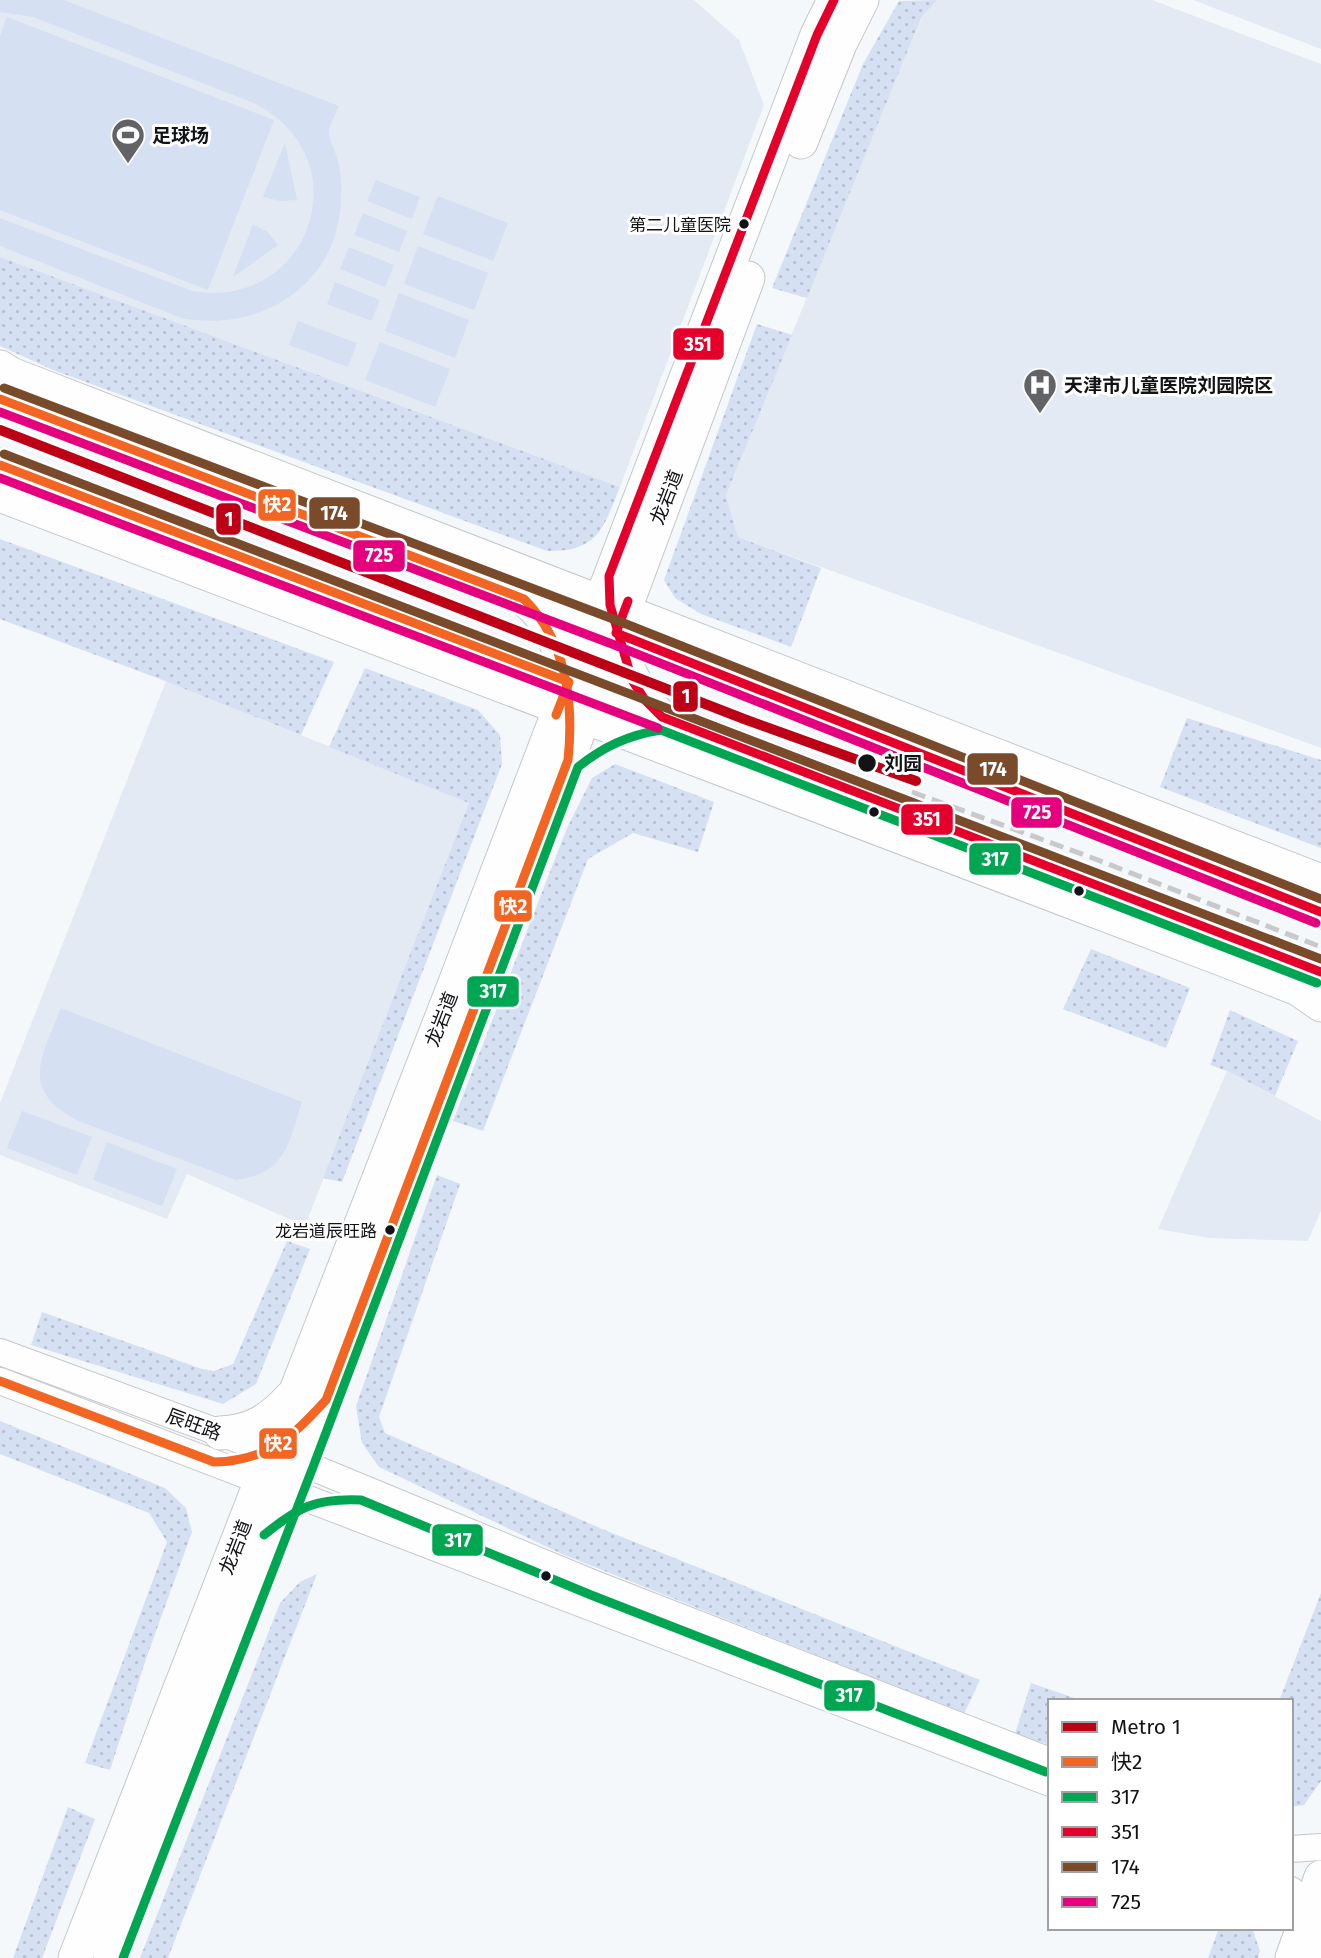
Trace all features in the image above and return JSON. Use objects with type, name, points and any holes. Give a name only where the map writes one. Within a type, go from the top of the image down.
[{"type":"main road","name":"龙岩道","points":[[110,1958],[281,1473],[577,702],[608,608],[762,240],[814,108],[837,6]]},
{"type":"main road","points":[[0,367],[11,374],[608,608],[1321,881]]},
{"type":"main road","points":[[0,399],[524,599],[608,608],[1321,912]]},
{"type":"main road","points":[[0,465],[1086,909],[1298,989],[1321,1005]]},
{"type":"main road","points":[[0,495],[577,702],[639,720],[662,718]]},
{"type":"main road","points":[[524,599],[536,608],[553,635],[577,702]]},
{"type":"main road","points":[[608,608],[632,680],[645,700],[662,718],[1321,972]]},
{"type":"main road","name":"龙岩道","points":[[311,1396],[568,760],[577,702]]},
{"type":"main road","points":[[1047,866],[1086,909]]},
{"type":"main road","points":[[217,1448],[240,1432],[257,1427],[270,1417],[311,1396]]},
{"type":"main road","name":"龙岩道","points":[[75,1958],[232,1554],[281,1473]]},
{"type":"main road","points":[[1313,1955],[1300,1899],[1321,1877]]},
{"type":"street","name":"辰旺路","points":[[0,1352],[217,1448],[1048,1782]]},
{"type":"street","name":"辰旺路","points":[[0,1381],[217,1448]]},
{"type":"street","name":"辰旺路","points":[[281,1473],[364,1488],[608,1589],[1048,1760]]},
{"type":"street","points":[[1293,1849],[1321,1847]]},
{"type":"shaded area","points":[[0,0],[694,0],[739,40],[764,105],[620,487],[0,257]]},
{"type":"shaded area","points":[[0,0],[64,0],[339,106],[329,131],[341,180],[337,229],[326,256],[311,278],[290,296],[266,310],[239,318],[211,321],[181,318],[0,246],[0,218],[192,291],[233,291],[266,278],[292,256],[308,226],[314,193],[308,160],[289,129],[256,104],[33,17],[0,12]]},
{"type":"shaded area","name":"天津市儿童医院刘园院区","points":[[937,0],[1152,0],[1321,64],[1321,748],[738,537],[726,495],[921,18]]},
{"type":"shaded area","points":[[937,0],[921,18],[807,298],[772,288],[863,64],[899,1]]},
{"type":"shaded area","points":[[1193,0],[1321,0],[1321,49]]},
{"type":"shaded area","name":"足球场","points":[[7,17],[274,120],[208,290],[0,210],[0,36]]},
{"type":"shaded area","points":[[285,143],[297,200],[280,201],[263,197]]},
{"type":"shaded area","points":[[376,180],[420,197],[412,219],[367,201]]},
{"type":"shaded area","points":[[438,196],[508,223],[493,261],[423,234]]},
{"type":"shaded area","points":[[363,213],[407,231],[399,252],[354,235]]},
{"type":"shaded area","points":[[253,224],[268,232],[278,245],[233,277]]},
{"type":"shaded area","points":[[418,246],[488,273],[474,310],[404,284]]},
{"type":"shaded area","points":[[349,247],[394,265],[385,287],[340,269]]},
{"type":"shaded area","points":[[0,257],[620,487],[597,535],[578,547],[547,551],[53,370],[0,346]]},
{"type":"shaded area","points":[[335,282],[380,300],[371,321],[327,304]]},
{"type":"shaded area","points":[[399,293],[469,320],[455,358],[385,331]]},
{"type":"shaded area","points":[[298,321],[357,343],[348,367],[289,345]]},
{"type":"shaded area","points":[[757,324],[792,335],[726,495],[738,537],[821,568],[791,647],[701,614],[675,598],[664,580]]},
{"type":"shaded area","points":[[380,342],[450,369],[435,407],[365,380]]},
{"type":"shaded area","points":[[0,539],[334,662],[301,735],[0,619]]},
{"type":"shaded area","points":[[365,668],[478,710],[500,735],[502,764],[342,1182],[323,1178],[469,803],[329,747]]},
{"type":"shaded area","points":[[166,681],[470,803],[305,1226],[187,1174],[167,1219],[0,1155],[0,1103]]},
{"type":"shaded area","points":[[1187,718],[1321,760],[1321,848],[1160,787]]},
{"type":"shaded area","points":[[615,764],[714,802],[698,852],[633,833],[588,859],[483,1131],[453,1121],[567,828],[592,778]]},
{"type":"shaded area","points":[[1091,949],[1190,988],[1166,1048],[1063,1009]]},
{"type":"shaded area","points":[[61,1008],[302,1102],[283,1154],[266,1171],[236,1180],[78,1121],[60,1109],[41,1085],[42,1058]]},
{"type":"shaded area","points":[[1230,1010],[1298,1041],[1275,1096],[1210,1065]]},
{"type":"shaded area","points":[[1227,1071],[1321,1121],[1321,1211],[1308,1241],[1209,1238],[1158,1229]]},
{"type":"shaded area","points":[[22,1111],[92,1137],[77,1175],[7,1148]]},
{"type":"shaded area","points":[[107,1142],[177,1169],[162,1206],[93,1180]]},
{"type":"shaded area","points":[[437,1175],[460,1184],[379,1417],[385,1433],[602,1529],[980,1680],[964,1714],[562,1554],[379,1467],[362,1443],[356,1406]]},
{"type":"shaded area","points":[[287,1241],[310,1249],[256,1384],[223,1404],[31,1345],[42,1312],[202,1369],[214,1371],[233,1364]]},
{"type":"shaded area","points":[[0,1421],[165,1488],[186,1508],[192,1532],[146,1659],[110,1770],[85,1763],[167,1542],[149,1513],[0,1454]]},
{"type":"shaded area","points":[[317,1574],[168,1958],[140,1958],[280,1603],[300,1582]]},
{"type":"shaded area","points":[[1321,1593],[1321,1781],[1304,1805],[1293,1807],[1293,1699],[1280,1699]]},
{"type":"shaded area","points":[[1031,1683],[1077,1699],[1048,1699],[1048,1744],[1015,1734]]},
{"type":"shaded area","points":[[68,1807],[95,1819],[42,1958],[13,1958]]},
{"type":"shaded area","points":[[1218,1930],[1253,1930],[1260,1951],[1258,1958],[1208,1958]]},
{"type":"railway","points":[[912,792],[1090,857],[1321,947]]},
{"type":"metro line","name":"1","points":[[0,430],[744,719],[916,781]]},
{"type":"transit line","name":"351","points":[[834,0],[817,35],[609,576],[610,605],[632,680],[645,700],[662,717],[1321,972]]},
{"type":"transit line","name":"174","points":[[4,388],[621,622],[1321,899]]},
{"type":"transit line","name":"快2","points":[[0,399],[524,599],[550,634],[558,654],[570,716],[568,760],[326,1400],[290,1436],[264,1452],[233,1461],[214,1462],[0,1381]]},
{"type":"transit line","name":"725","points":[[0,412],[612,644],[1316,923]]},
{"type":"transit line","name":"174","points":[[4,454],[1321,959]]},
{"type":"transit line","name":"快2","points":[[0,465],[569,682],[556,715]]},
{"type":"transit line","name":"725","points":[[0,478],[658,728]]},
{"type":"transit line","name":"351","points":[[628,601],[616,633],[1321,912]]},
{"type":"transit line","name":"317","points":[[123,1958],[313,1467],[578,767],[616,743],[661,730],[1317,983]]},
{"type":"transit line","name":"317","points":[[264,1535],[287,1517],[308,1506],[332,1501],[361,1500],[591,1595],[1046,1772]]},
{"type":"place","name":"足球场","points":[[128,165]]},
{"type":"place","name":"第二儿童医院","points":[[744,224]]},
{"type":"place","name":"天津市儿童医院刘园院区","points":[[1040,415]]},
{"type":"place","name":"刘园","points":[[867,763]]},
{"type":"place","name":"龙岩道辰旺路","points":[[390,1230]]}]
